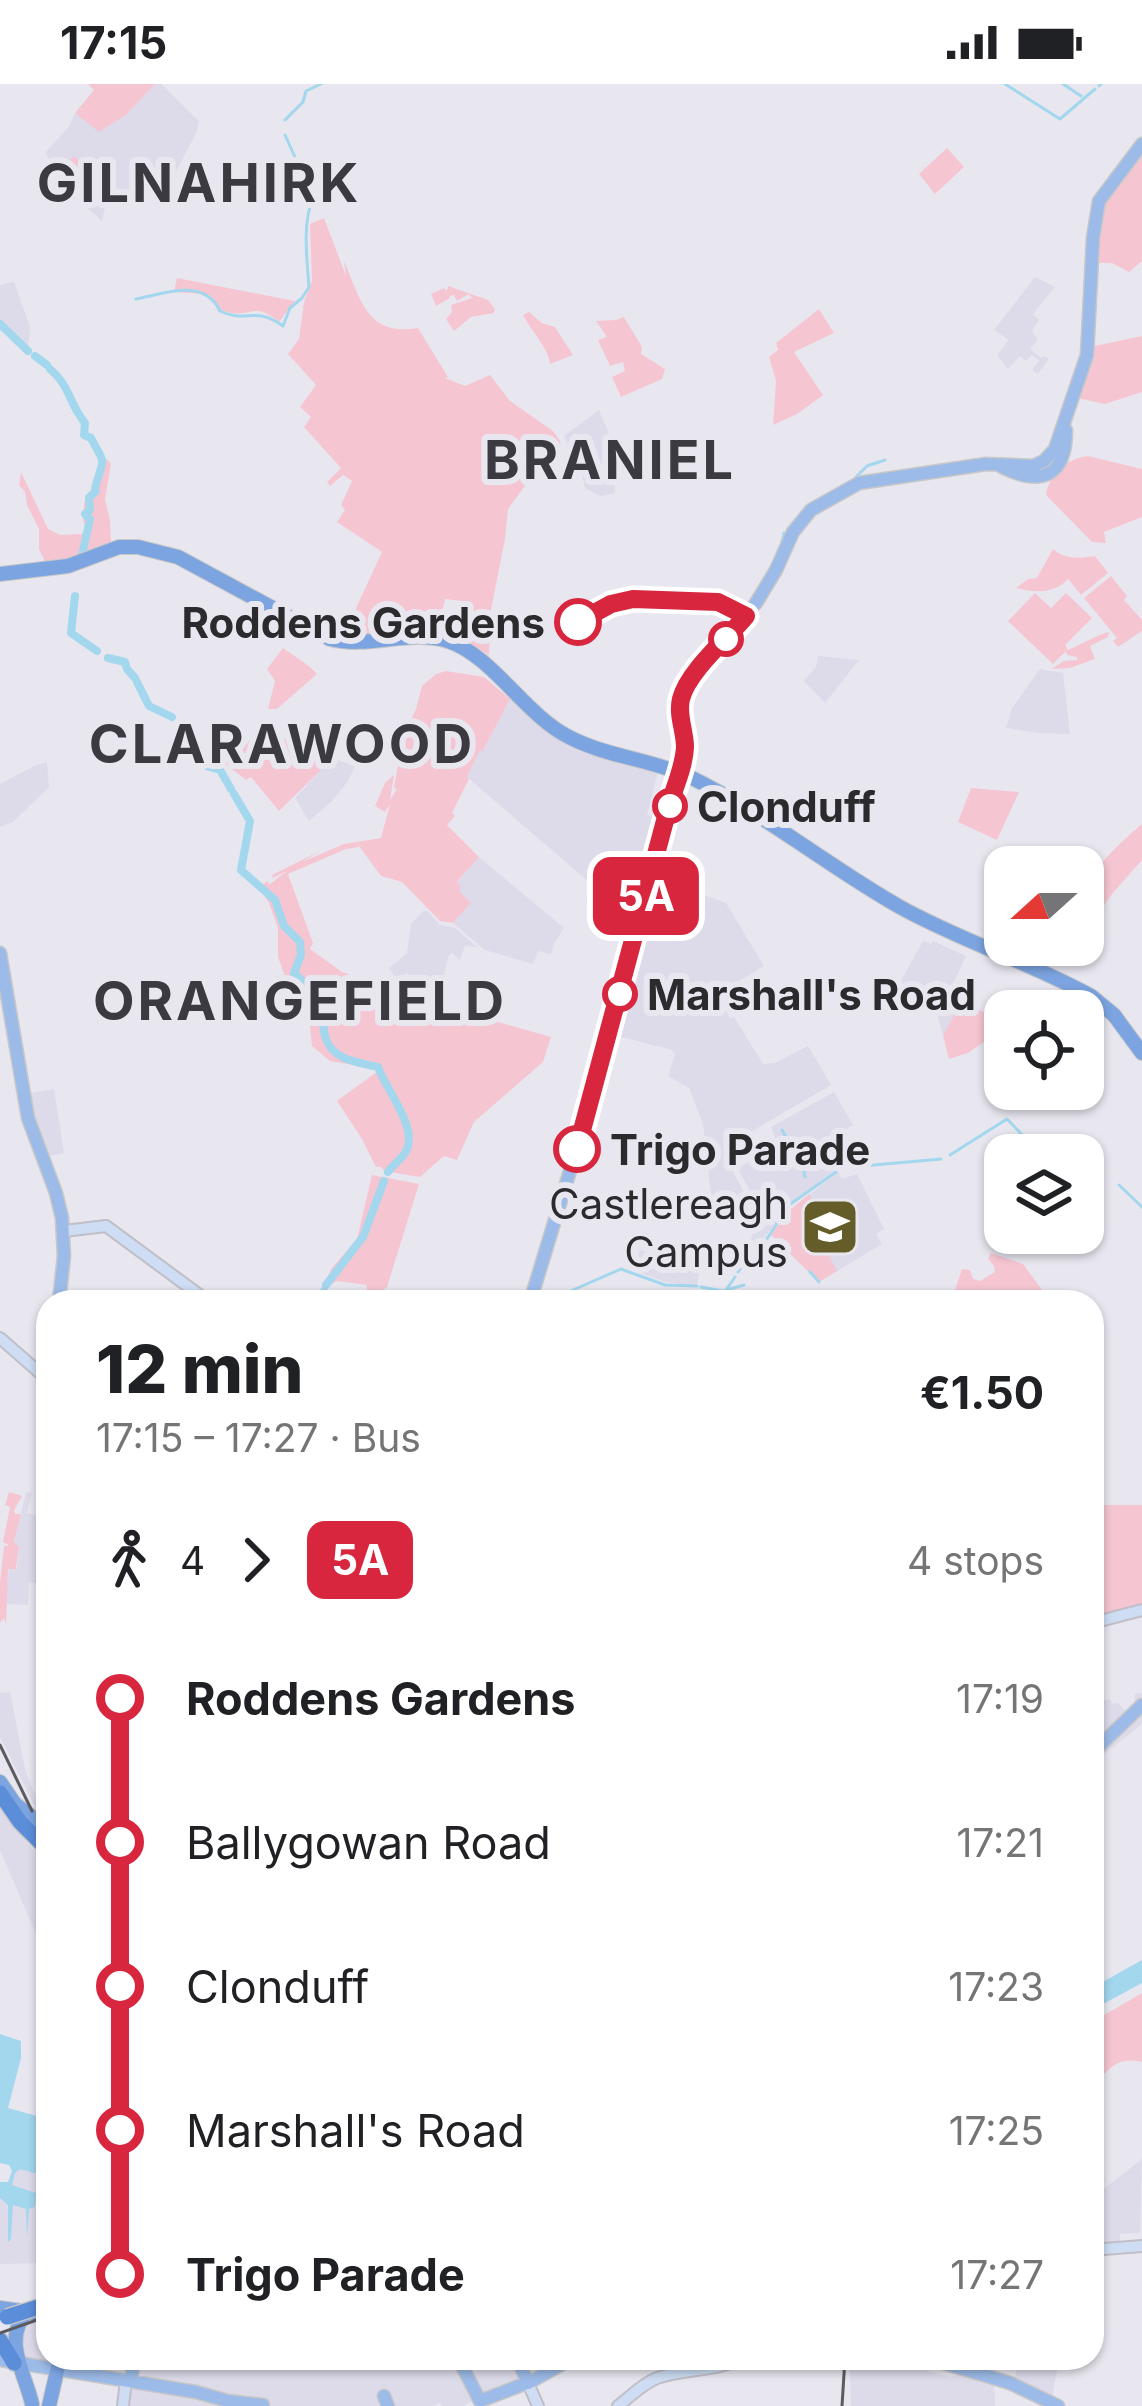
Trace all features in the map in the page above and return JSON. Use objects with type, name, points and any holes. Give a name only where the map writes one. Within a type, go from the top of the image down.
[{"type":"highway","points":[[0,574],[68,566],[119,547],[138,547],[178,557],[325,637],[343,642],[424,637],[453,644],[482,663],[545,723],[578,742],[681,769],[908,906],[1090,992],[1113,1009],[1142,1048]]},
{"type":"highway","points":[[681,769],[744,806],[785,823]]},
{"type":"highway","points":[[744,806],[909,912],[984,946]]},
{"type":"highway","points":[[850,880],[884,897]]},
{"type":"highway","points":[[974,945],[984,948]]},
{"type":"highway","points":[[1025,966],[1096,1000],[1142,1048]]},
{"type":"highway","points":[[0,1782],[15,1804],[36,1820]]},
{"type":"highway","points":[[0,1797],[36,1840]]},
{"type":"highway","points":[[2,2315],[36,2310]]},
{"type":"highway","points":[[32,2405],[12,2355],[18,2323],[36,2312]]},
{"type":"highway","points":[[50,2406],[57,2370]]},
{"type":"main road","points":[[1049,457],[1088,355],[1099,200],[1142,144]]},
{"type":"main road","points":[[534,1290],[593,1095],[681,769],[680,712],[685,688],[756,603],[793,532],[811,510],[860,483],[992,464],[1052,472],[1065,454],[1069,411]]},
{"type":"main road","points":[[1025,471],[1058,451],[1065,454]]},
{"type":"main road","points":[[0,953],[28,1118],[56,1193],[64,1232],[60,1290]]},
{"type":"main road","points":[[64,1232],[106,1226],[193,1290]]},
{"type":"main road","points":[[0,1338],[36,1370]]},
{"type":"main road","points":[[1104,1620],[1142,1610]]},
{"type":"main road","points":[[1104,1741],[1142,1705]]},
{"type":"main road","points":[[1104,2249],[1142,2246]]},
{"type":"main road","points":[[68,2370],[129,2375],[196,2398],[263,2406]]},
{"type":"main road","points":[[462,2370],[475,2404],[550,2370]]},
{"type":"main road","points":[[522,2370],[538,2406]]},
{"type":"main road","points":[[618,2406],[643,2384],[686,2370]]},
{"type":"main road","points":[[966,2370],[1012,2384],[1058,2406]]},
{"type":"main road","points":[[126,2406],[129,2375]]},
{"type":"shaded area","points":[[88,84],[155,84],[126,115],[99,132],[75,113],[94,90]]},
{"type":"shaded area","points":[[155,84],[161,84],[199,121],[197,131],[162,199],[132,189],[109,189],[102,221],[53,177],[46,152],[75,113],[89,123],[126,115]]},
{"type":"shaded area","points":[[947,148],[964,167],[935,194],[919,174]]},
{"type":"shaded area","points":[[1142,152],[1142,261],[1129,272],[1112,263],[1094,263],[1103,202]]},
{"type":"shaded area","points":[[74,156],[107,187],[89,206],[56,174]]},
{"type":"shaded area","points":[[324,218],[346,276],[344,261],[361,302],[377,321],[387,327],[418,328],[445,378],[465,386],[490,375],[510,401],[561,442],[508,509],[491,610],[489,655],[461,638],[462,601],[445,599],[438,632],[347,637],[382,552],[337,522],[352,481],[343,475],[330,486],[327,482],[341,468],[304,427],[311,417],[300,407],[316,385],[288,354],[299,339],[312,281],[310,224]]},
{"type":"shaded area","points":[[1035,277],[1055,287],[1033,314],[1039,320],[1032,331],[1038,339],[1030,349],[1049,359],[1038,374],[1032,370],[1039,361],[1032,355],[1026,361],[1020,356],[1008,369],[997,355],[1009,340],[994,330]]},
{"type":"shaded area","points":[[177,278],[295,301],[279,322],[259,311],[227,312],[205,296],[174,292]]},
{"type":"shaded area","points":[[14,282],[30,327],[28,350],[0,321],[0,285]]},
{"type":"shaded area","points":[[448,286],[488,300],[494,313],[471,317],[454,331],[446,319],[451,305],[472,298],[469,294],[457,301],[449,296],[436,306],[431,294],[447,291]]},
{"type":"shaded area","points":[[819,309],[834,333],[794,352],[823,395],[773,425],[776,381],[769,357],[778,350],[776,343]]},
{"type":"shaded area","points":[[529,312],[555,327],[573,355],[550,364],[523,315]]},
{"type":"shaded area","points":[[624,317],[642,347],[641,354],[665,369],[662,379],[621,397],[612,377],[625,371],[623,362],[610,366],[598,340],[607,337],[596,321]]},
{"type":"shaded area","points":[[1142,336],[1142,392],[1105,404],[1077,398],[1090,347]]},
{"type":"shaded area","points":[[599,410],[612,441],[615,493],[600,496],[585,488],[564,436]]},
{"type":"shaded area","points":[[1088,456],[1142,469],[1142,517],[1104,532],[1106,543],[1092,542],[1046,495],[1061,468]]},
{"type":"shaded area","points":[[107,459],[111,464],[105,499],[111,543],[72,561],[46,564],[39,549],[39,529],[19,485],[21,472],[48,529],[60,535],[82,534],[87,528],[84,502]]},
{"type":"shaded area","points":[[1053,549],[1068,557],[1095,556],[1108,573],[1081,595],[1068,579],[1044,591],[1016,588],[1037,578]]},
{"type":"shaded area","points":[[1111,576],[1142,620],[1142,631],[1118,647],[1113,641],[1117,638],[1084,598]]},
{"type":"shaded area","points":[[1035,593],[1051,608],[1066,593],[1092,618],[1065,645],[1068,650],[1109,632],[1090,646],[1095,659],[1051,669],[1077,657],[1066,651],[1053,664],[1008,621]]},
{"type":"shaded area","points":[[283,648],[317,674],[277,709],[268,709],[275,681],[267,669]]},
{"type":"shaded area","points":[[818,656],[859,660],[825,703],[804,681],[816,667]]},
{"type":"shaded area","points":[[1040,669],[1063,673],[1070,734],[1006,728],[1012,708]]},
{"type":"shaded area","points":[[446,671],[484,677],[510,699],[480,750],[452,813],[455,816],[447,825],[479,857],[457,882],[471,903],[453,923],[440,921],[402,882],[381,876],[356,842],[381,838],[390,804],[385,812],[375,806],[394,775],[390,800],[397,789],[403,735],[422,686]]},
{"type":"shaded area","points":[[511,696],[532,715],[658,771],[647,815],[662,820],[634,927],[613,926],[586,903],[590,883],[467,777]]},
{"type":"shaded area","points":[[262,724],[317,760],[322,769],[279,811],[251,777],[246,780],[223,762],[246,745]]},
{"type":"shaded area","points":[[332,758],[355,766],[332,801],[309,821],[295,798]]},
{"type":"shaded area","points":[[47,762],[49,787],[13,822],[0,827],[0,784]]},
{"type":"shaded area","points":[[971,788],[1019,792],[997,840],[958,822]]},
{"type":"shaded area","points":[[1142,824],[1142,860],[1104,905],[1104,861]]},
{"type":"shaded area","points":[[356,842],[359,847],[288,874],[313,943],[310,949],[342,972],[377,985],[383,975],[406,996],[551,1037],[543,1062],[474,1122],[457,1160],[444,1156],[420,1177],[376,1167],[337,1101],[378,1069],[330,1061],[312,1046],[309,1019],[291,1010],[291,993],[278,957],[278,928],[258,887],[268,881],[269,885],[287,871],[272,875],[320,851],[302,862]]},
{"type":"shaded area","points":[[479,857],[564,928],[551,954],[538,951],[533,964],[485,950],[453,923],[471,903],[458,891],[457,883]]},
{"type":"shaded area","points":[[654,884],[726,903],[764,966],[717,994],[730,1018],[734,1017],[763,1064],[808,1046],[831,1085],[725,1147],[725,1157],[748,1199],[712,1203],[703,1124],[689,1088],[668,1076],[672,1050],[614,1035]]},
{"type":"shaded area","points":[[423,911],[440,925],[455,928],[477,947],[465,946],[460,960],[449,955],[441,988],[418,986],[407,973],[397,980],[389,968],[407,953],[411,924]]},
{"type":"shaded area","points":[[923,941],[966,956],[951,988],[962,999],[943,1036],[935,1005],[927,1001],[912,1005],[893,995]]},
{"type":"shaded area","points":[[962,999],[984,1012],[984,1042],[968,1053],[949,1059],[943,1036]]},
{"type":"shaded area","points":[[54,1089],[64,1153],[45,1157],[26,1094]]},
{"type":"shaded area","points":[[834,1092],[853,1125],[846,1129],[848,1135],[828,1146],[840,1166],[790,1204],[753,1245],[749,1242],[760,1211],[738,1168],[778,1146],[771,1127]]},
{"type":"shaded area","name":"Castlereagh Campus","points":[[838,1172],[842,1179],[857,1174],[884,1229],[876,1234],[882,1244],[819,1282],[771,1235],[790,1210]]},
{"type":"shaded area","points":[[372,1175],[419,1184],[383,1290],[337,1281],[330,1285],[332,1277],[325,1285],[331,1269],[357,1239]]},
{"type":"shaded area","points":[[809,1194],[827,1227],[821,1240],[837,1271],[819,1282],[771,1235]]},
{"type":"shaded area","points":[[640,1250],[700,1268],[697,1286],[665,1282],[627,1268],[630,1260],[637,1261]]},
{"type":"shaded area","points":[[990,1254],[1023,1264],[1042,1290],[955,1290],[962,1269],[970,1270],[973,1279],[980,1281],[995,1272],[988,1259]]},
{"type":"shaded area","points":[[9,1492],[22,1496],[14,1510],[21,1514],[14,1542],[19,1547],[16,1569],[8,1569],[6,1625],[4,1618],[0,1623],[0,1583],[4,1546],[9,1545],[3,1542]]},
{"type":"shaded area","points":[[26,1492],[32,1493],[27,1513],[36,1515],[36,1583],[29,1582],[28,1605],[5,1604],[9,1569],[17,1569],[19,1547],[14,1543]]},
{"type":"shaded area","points":[[1104,1505],[1142,1505],[1142,1606],[1104,1616]]},
{"type":"shaded area","points":[[10,1692],[36,1809],[0,1737],[0,1693]]},
{"type":"shaded area","points":[[1142,1693],[1142,1724],[1104,1754],[1104,1701],[1118,1703],[1127,1713],[1134,1706],[1135,1694]]},
{"type":"shaded area","points":[[0,1809],[36,1853],[36,1934],[0,1850]]},
{"type":"shaded area","points":[[1142,1993],[1142,2062],[1119,2063],[1104,2074],[1104,2015]]},
{"type":"shaded area","points":[[1142,2159],[1140,2233],[1120,2234],[1120,2244],[1104,2245],[1104,2189]]},
{"type":"shaded area","points":[[20,2168],[36,2173],[36,2263],[0,2264],[0,2197],[13,2187]]},
{"type":"shaded area","points":[[36,2314],[36,2365],[22,2362],[19,2334]]},
{"type":"shaded area","points":[[60,2370],[541,2370],[463,2406],[119,2406],[121,2383]]},
{"type":"shaded area","points":[[850,2370],[926,2370],[994,2381],[995,2406],[851,2406]]},
{"type":"shaded area","points":[[1016,2370],[1057,2370],[1052,2399],[1015,2381]]},
{"type":"water","points":[[1142,1960],[1142,1983],[1104,2004],[1104,1981]]},
{"type":"water","points":[[0,2034],[21,2041],[8,2108],[36,2116],[36,2174],[20,2169],[12,2185],[36,2193],[35,2207],[29,2209],[27,2238],[26,2209],[13,2205],[8,2242],[8,2205],[0,2198],[0,2182],[8,2182],[12,2171],[0,2163]]},
{"type":"waterway","points":[[285,120],[303,102],[306,91],[321,84]]},
{"type":"waterway","points":[[1005,84],[1060,119],[1095,89]]},
{"type":"waterway","points":[[1063,84],[1081,96]]},
{"type":"waterway","points":[[136,299],[194,291],[204,294],[220,311],[257,315],[283,326],[290,308],[309,287],[306,230],[313,197],[285,135]]},
{"type":"waterway","points":[[0,324],[28,351]]},
{"type":"waterway","points":[[35,356],[47,365]]},
{"type":"waterway","points":[[50,369],[66,388],[85,423],[84,435],[91,438],[102,459],[96,491],[85,514],[90,519],[82,555]]},
{"type":"waterway","points":[[856,477],[867,466],[885,460]]},
{"type":"waterway","points":[[782,542],[784,533]]},
{"type":"waterway","points":[[75,596],[71,633],[97,651]]},
{"type":"waterway","points":[[630,604],[714,606]]},
{"type":"waterway","points":[[108,658],[125,662],[135,678]]},
{"type":"waterway","points":[[137,682],[149,706],[172,717]]},
{"type":"waterway","points":[[183,734],[203,765],[220,770],[231,789]]},
{"type":"waterway","points":[[234,794],[250,821],[241,870],[275,900],[284,926],[300,942],[294,973],[310,988],[307,1005],[321,1015],[333,1051],[378,1067],[404,1118],[407,1149],[388,1172]]},
{"type":"waterway","points":[[950,1155],[1007,1119],[1022,1134]]},
{"type":"waterway","points":[[782,1130],[805,1177]]},
{"type":"waterway","points":[[863,1166],[941,1159]]},
{"type":"waterway","points":[[738,1272],[789,1205],[836,1172]]},
{"type":"waterway","points":[[326,1285],[363,1237],[384,1181]]},
{"type":"waterway","points":[[1119,1185],[1142,1207]]},
{"type":"waterway","points":[[573,1290],[621,1269],[665,1285],[697,1286]]},
{"type":"waterway","points":[[810,1272],[819,1282]]},
{"type":"waterway","points":[[726,1290],[735,1277]]},
{"type":"waterway","points":[[726,1290],[744,1285]]},
{"type":"waterway","points":[[701,1287],[718,1290]]},
{"type":"railway","points":[[0,1745],[32,1811]]},
{"type":"railway","points":[[0,2333],[36,2320]]},
{"type":"railway","points":[[842,2406],[844,2370]]},
{"type":"bus line","name":"5A","points":[[577,1149],[682,767],[682,693],[746,616],[718,602],[633,599],[611,604],[578,622]]},
{"type":"place","name":"Roddens Gardens","points":[[578,622]]},
{"type":"place","name":"Clonduff","points":[[670,806]]},
{"type":"place","name":"Marshall's Road","points":[[620,994]]},
{"type":"place","name":"Trigo Parade","points":[[577,1149]]},
{"type":"place","name":"Castlereagh Campus","points":[[830,1227]]},
{"type":"district","name":"GILNAHIRK","points":[[199,182]]},
{"type":"district","name":"BRANIEL","points":[[610,459]]},
{"type":"district","name":"CLARAWOOD","points":[[282,743]]},
{"type":"district","name":"ORANGEFIELD","points":[[300,1000]]}]
